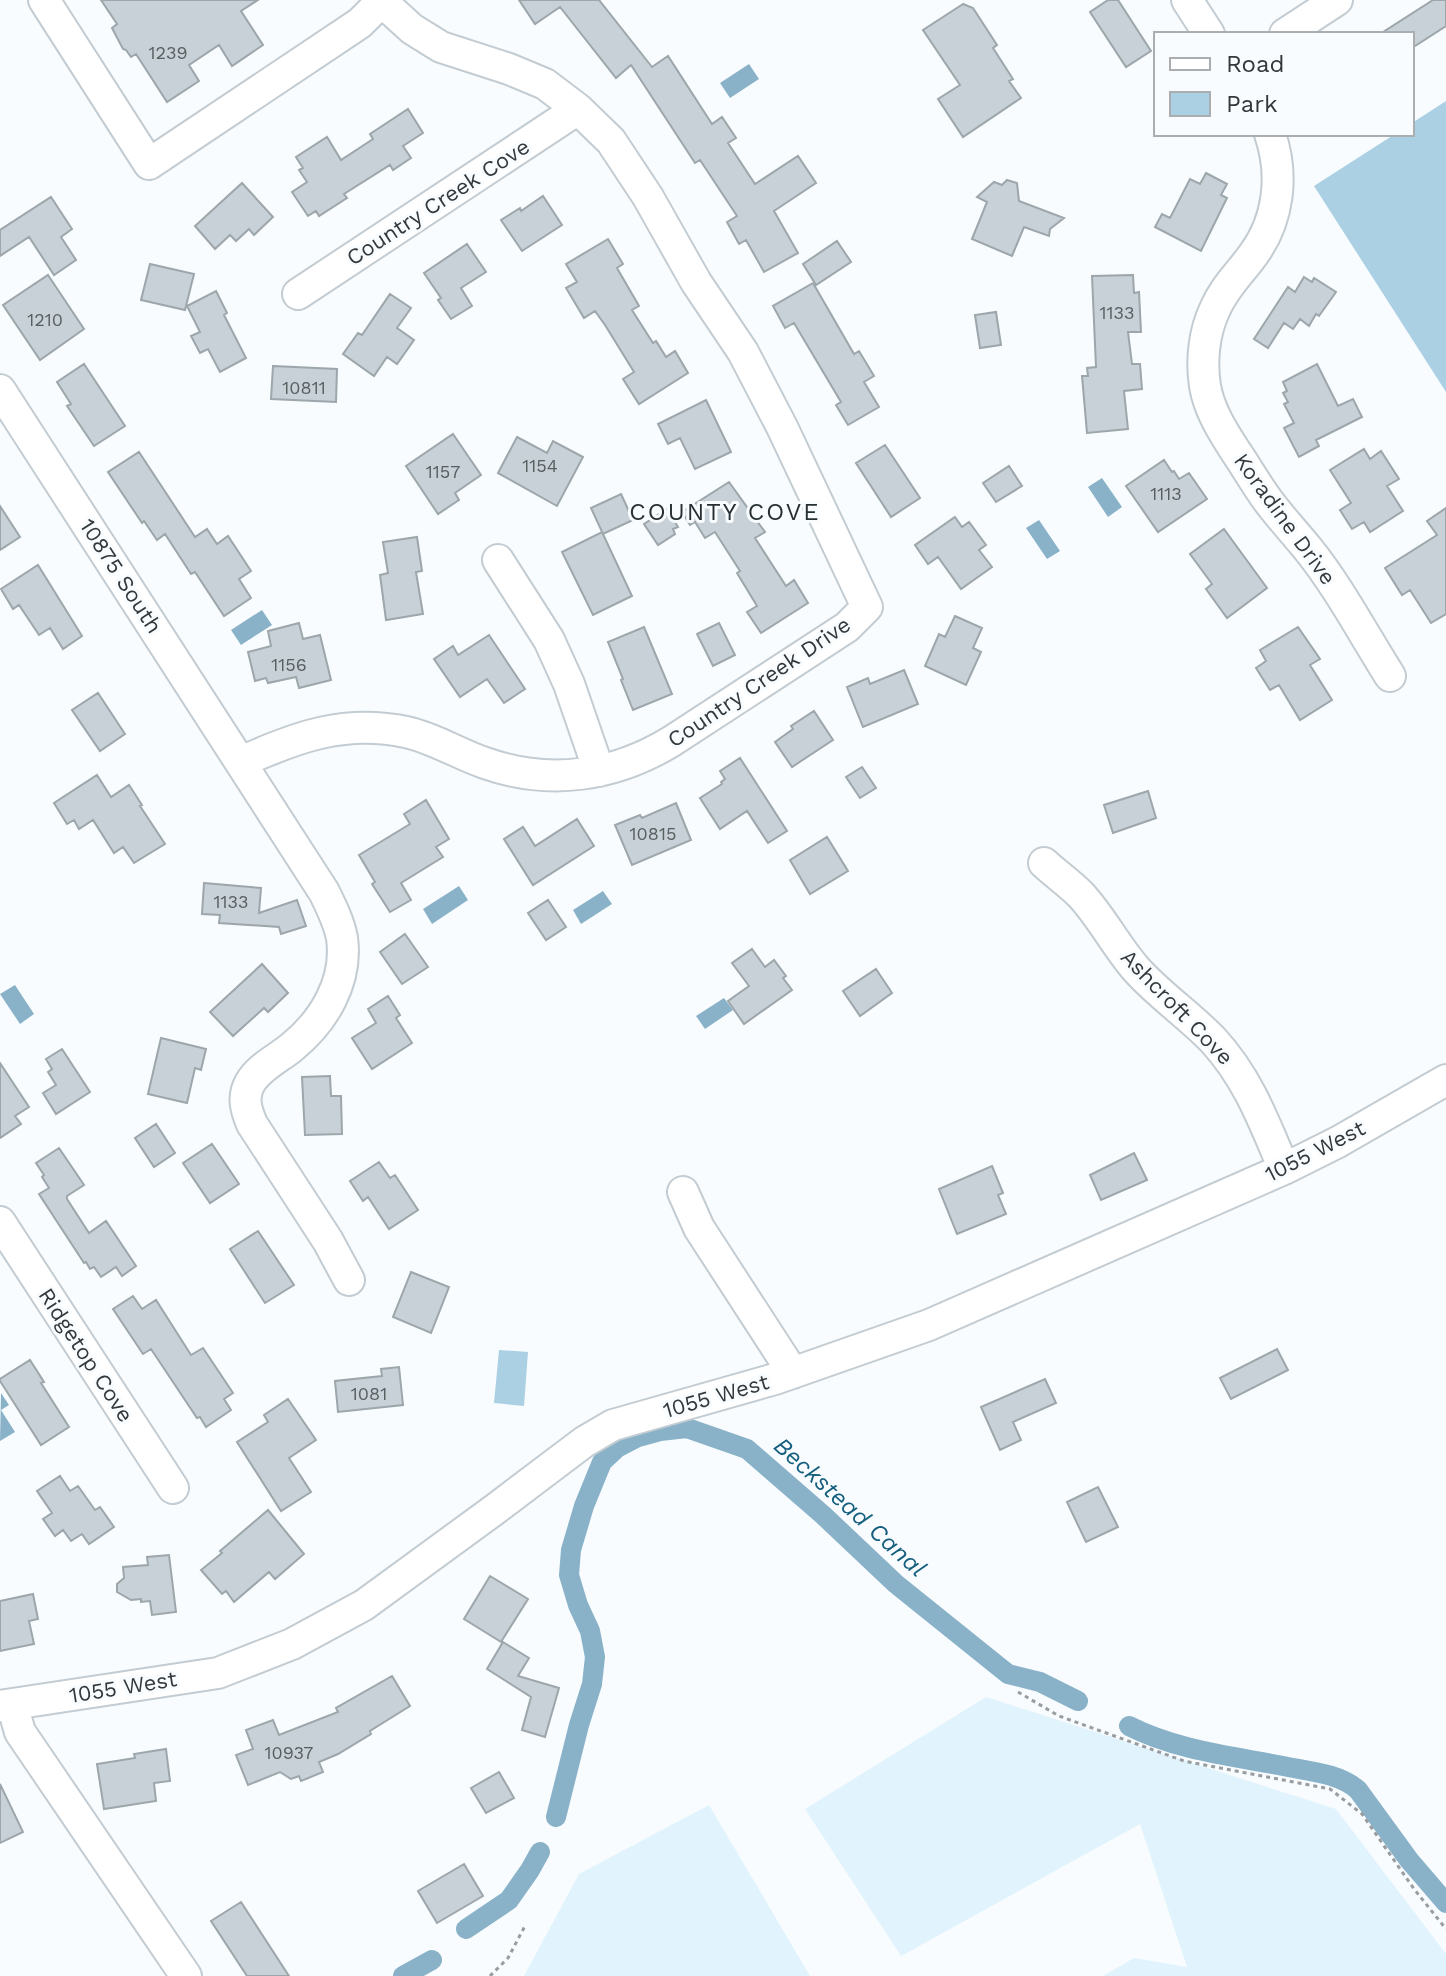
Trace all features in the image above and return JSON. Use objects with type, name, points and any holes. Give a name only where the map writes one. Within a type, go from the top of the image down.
[{"type":"street","points":[[44,0],[149,164],[360,23],[381,1]]},
{"type":"street","points":[[1187,0],[1208,32]]},
{"type":"street","points":[[1288,32],[1337,0]]},
{"type":"street","name":"Country Creek Drive","points":[[241,762],[288,741],[349,728],[406,732],[483,763],[535,774],[567,775],[625,765],[649,755],[847,627],[867,607],[743,352],[696,282],[630,167],[611,141],[578,109],[545,84],[441,47],[412,29],[381,1]]},
{"type":"street","name":"Country Creek Cove","points":[[298,294],[578,109]]},
{"type":"street","name":"Koradine Drive","points":[[1271,136],[1277,158],[1276,205],[1261,242],[1215,308],[1206,332],[1205,386],[1213,412],[1225,435],[1267,501],[1309,549],[1390,676]]},
{"type":"street","name":"10875 South","points":[[0,390],[324,892],[335,915],[342,939],[341,964],[336,988],[326,1010],[312,1029],[255,1076],[246,1093],[245,1104],[252,1124],[328,1241],[349,1280]]},
{"type":"street","points":[[498,560],[559,662],[599,771]]},
{"type":"street","name":"Ashcroft Cove","points":[[1044,863],[1080,895],[1140,973],[1213,1040],[1237,1069],[1255,1100],[1284,1169]]},
{"type":"street","name":"1055 West","points":[[6,1705],[218,1673],[292,1644],[364,1605],[584,1442],[613,1425],[793,1373],[929,1325],[1284,1169],[1446,1080]]},
{"type":"street","points":[[683,1192],[699,1228],[793,1373]]},
{"type":"street","name":"Ridgetop Cove","points":[[0,1222],[173,1488]]},
{"type":"street","points":[[6,1705],[20,1732],[186,1976]]},
{"type":"path","points":[[1018,1692],[1059,1716],[1184,1761],[1330,1789],[1362,1814],[1446,1929]]},
{"type":"path","points":[[490,1976],[508,1958],[526,1924]]},
{"type":"shaded area","points":[[749,64],[759,79],[730,98],[720,83]]},
{"type":"shaded area","points":[[1102,478],[1122,507],[1108,517],[1088,487]]},
{"type":"shaded area","points":[[1039,520],[1060,551],[1047,559],[1026,528]]},
{"type":"shaded area","points":[[262,610],[272,625],[241,645],[231,630]]},
{"type":"shaded area","points":[[459,886],[468,900],[432,924],[423,909]]},
{"type":"shaded area","points":[[603,891],[612,904],[581,924],[573,910]]},
{"type":"shaded area","points":[[15,985],[34,1014],[20,1024],[0,994]]},
{"type":"shaded area","points":[[724,998],[733,1010],[705,1029],[696,1016]]},
{"type":"shaded area","points":[[1,1393],[9,1405],[1,1410],[15,1432],[0,1441]]},
{"type":"shaded area","points":[[986,1697],[1336,1809],[1446,1954],[1446,1976],[1103,1976],[1134,1958],[1187,1967],[1140,1824],[901,1956],[805,1809]]},
{"type":"shaded area","points":[[709,1805],[810,1976],[524,1976],[579,1874]]},
{"type":"green space","points":[[1446,101],[1446,392],[1314,186],[1392,136],[1414,136],[1414,122]]},
{"type":"green space","points":[[499,1350],[528,1352],[524,1406],[494,1403]]},
{"type":"building","points":[[101,0],[258,0],[241,11],[263,45],[232,66],[219,45],[189,65],[199,81],[167,102],[136,54],[131,57],[123,49],[112,28],[117,24]]},
{"type":"building","points":[[519,0],[599,0],[652,67],[668,56],[712,124],[722,117],[736,138],[728,143],[755,184],[798,156],[816,183],[774,211],[798,253],[764,272],[746,240],[739,244],[727,222],[737,216],[700,160],[695,163],[631,65],[616,78],[560,7],[535,24]]},
{"type":"building","points":[[1108,0],[1118,0],[1151,51],[1126,67],[1090,12]]},
{"type":"building","points":[[1433,0],[1446,0],[1446,26],[1414,47],[1414,32],[1383,32]]},
{"type":"building","points":[[963,4],[973,8],[997,45],[993,48],[1021,98],[963,137],[938,99],[960,85],[923,30]]},
{"type":"building","points":[[408,109],[423,133],[403,146],[411,158],[393,170],[390,165],[344,194],[347,198],[319,216],[316,211],[308,216],[292,192],[307,182],[299,170],[303,168],[296,157],[327,137],[341,160],[373,139],[370,134]]},
{"type":"building","points":[[1206,173],[1227,184],[1221,195],[1227,198],[1201,251],[1155,227],[1162,214],[1170,218],[1190,179],[1200,184]]},
{"type":"building","points":[[1007,180],[1017,183],[1019,201],[1064,218],[1050,229],[1049,236],[1024,227],[1012,256],[972,239],[987,202],[977,197],[994,182],[1002,185]]},
{"type":"building","points":[[242,183],[273,217],[254,235],[249,229],[236,241],[230,235],[215,249],[195,226]]},
{"type":"building","points":[[543,196],[562,225],[522,251],[501,220]]},
{"type":"building","points":[[51,197],[72,229],[61,237],[76,260],[54,275],[29,237],[0,256],[0,230]]},
{"type":"building","points":[[608,239],[623,264],[617,268],[639,306],[632,310],[653,343],[656,341],[666,357],[675,351],[688,373],[639,404],[623,379],[634,372],[605,325],[595,311],[584,318],[566,288],[577,282],[566,264]]},
{"type":"building","points":[[837,241],[851,262],[816,285],[803,264]]},
{"type":"building","points":[[467,244],[486,272],[461,288],[472,306],[451,319],[424,273]]},
{"type":"building","points":[[150,264],[194,274],[185,310],[141,300]]},
{"type":"building","points":[[48,275],[84,329],[40,360],[3,305]]},
{"type":"building","points":[[1133,275],[1134,293],[1139,292],[1141,332],[1128,332],[1132,364],[1140,364],[1142,389],[1124,391],[1128,429],[1087,433],[1082,376],[1088,376],[1087,368],[1096,367],[1092,276]]},
{"type":"building","points":[[1304,277],[1312,282],[1314,278],[1336,292],[1319,316],[1316,314],[1309,326],[1300,319],[1293,329],[1284,323],[1268,348],[1254,339],[1288,287],[1295,292]]},
{"type":"building","points":[[813,283],[854,354],[859,351],[874,376],[864,382],[879,407],[848,425],[836,405],[841,402],[794,323],[785,328],[773,306]]},
{"type":"building","points":[[216,291],[227,313],[224,315],[246,358],[220,372],[208,349],[200,353],[191,336],[200,332],[187,306]]},
{"type":"building","points":[[390,294],[411,308],[397,328],[414,340],[397,364],[387,357],[374,376],[343,354],[358,333],[362,335]]},
{"type":"building","points":[[996,312],[1001,345],[980,348],[975,315]]},
{"type":"building","points":[[84,364],[125,426],[94,446],[67,406],[71,404],[57,382]]},
{"type":"building","points":[[1317,364],[1338,406],[1353,399],[1362,417],[1316,440],[1319,446],[1299,457],[1284,428],[1294,423],[1284,404],[1288,402],[1283,393],[1287,391],[1283,382]]},
{"type":"building","points":[[273,366],[337,369],[336,402],[271,399]]},
{"type":"building","points":[[706,400],[731,452],[695,469],[680,438],[668,444],[658,424]]},
{"type":"building","points":[[453,434],[481,475],[455,493],[459,500],[438,514],[406,466]]},
{"type":"building","points":[[517,437],[547,453],[553,441],[583,457],[557,506],[498,473]]},
{"type":"building","points":[[885,445],[920,498],[891,517],[856,463]]},
{"type":"building","points":[[1364,449],[1370,459],[1381,451],[1399,479],[1387,486],[1403,511],[1370,532],[1364,522],[1352,529],[1340,510],[1351,503],[1330,470]]},
{"type":"building","points":[[139,452],[195,537],[207,529],[217,544],[228,536],[251,571],[239,579],[251,598],[224,616],[165,534],[157,540],[144,521],[142,523],[108,472]]},
{"type":"building","points":[[1164,460],[1179,479],[1189,473],[1207,499],[1158,532],[1126,486]]},
{"type":"building","points":[[1009,466],[1022,486],[996,502],[983,483]]},
{"type":"building","points":[[729,482],[765,532],[755,538],[786,586],[794,580],[808,603],[761,633],[747,612],[757,606],[737,573],[740,571],[715,532],[705,538],[695,522],[690,525],[682,512]]},
{"type":"building","points":[[621,494],[633,520],[603,534],[591,508]]},
{"type":"building","points":[[0,506],[20,537],[0,550]]},
{"type":"building","points":[[1446,508],[1446,614],[1431,623],[1410,590],[1402,595],[1385,568],[1437,535],[1427,521]]},
{"type":"building","points":[[667,509],[678,527],[673,529],[675,534],[658,545],[644,524]]},
{"type":"building","points":[[955,517],[962,527],[969,522],[986,545],[979,550],[992,567],[961,589],[938,557],[928,564],[915,545]]},
{"type":"building","points":[[1224,529],[1267,588],[1227,618],[1206,589],[1212,584],[1190,554]]},
{"type":"building","points":[[602,532],[632,596],[593,615],[562,552]]},
{"type":"building","points":[[417,537],[422,571],[416,572],[423,614],[386,620],[380,575],[388,573],[383,542]]},
{"type":"building","points":[[38,565],[82,636],[63,649],[50,628],[39,635],[19,605],[13,609],[1,589]]},
{"type":"building","points":[[955,616],[982,628],[973,648],[981,652],[966,685],[925,666],[939,634],[945,637]]},
{"type":"building","points":[[299,623],[303,639],[320,635],[331,680],[299,688],[296,677],[268,683],[266,678],[255,681],[248,652],[271,646],[268,631]]},
{"type":"building","points":[[719,623],[735,655],[713,666],[697,634]]},
{"type":"building","points":[[644,627],[672,694],[633,710],[608,642]]},
{"type":"building","points":[[1298,627],[1320,659],[1310,665],[1332,700],[1300,720],[1279,685],[1270,690],[1256,668],[1266,661],[1260,650]]},
{"type":"building","points":[[489,635],[525,689],[504,703],[487,679],[460,697],[434,659],[453,646],[458,655]]},
{"type":"building","points":[[904,670],[918,704],[863,727],[847,687],[868,678],[870,684]]},
{"type":"building","points":[[98,693],[125,734],[100,751],[72,710]]},
{"type":"building","points":[[814,711],[833,740],[792,767],[775,742],[793,729],[791,726]]},
{"type":"building","points":[[740,758],[787,831],[768,843],[747,811],[720,829],[700,798],[722,784],[725,779],[720,771]]},
{"type":"building","points":[[862,767],[876,788],[860,798],[846,777]]},
{"type":"building","points":[[97,775],[111,797],[129,785],[165,844],[134,863],[123,847],[114,853],[93,820],[79,829],[74,820],[67,824],[54,803]]},
{"type":"building","points":[[1148,791],[1156,818],[1113,833],[1104,805]]},
{"type":"building","points":[[426,800],[449,839],[436,847],[443,857],[401,883],[411,900],[390,912],[372,884],[375,882],[359,855],[410,824],[404,814]]},
{"type":"building","points":[[676,803],[691,840],[632,865],[615,825],[640,815],[642,818]]},
{"type":"building","points":[[577,819],[594,846],[533,885],[504,839],[523,827],[535,846]]},
{"type":"building","points":[[827,837],[848,871],[810,894],[790,860]]},
{"type":"building","points":[[204,883],[261,888],[259,913],[297,900],[306,926],[281,934],[279,927],[219,923],[220,915],[202,914]]},
{"type":"building","points":[[548,900],[566,927],[546,940],[528,913]]},
{"type":"building","points":[[405,934],[428,967],[402,984],[380,952]]},
{"type":"building","points":[[752,949],[765,967],[774,960],[792,990],[744,1024],[728,1001],[749,986],[732,963]]},
{"type":"building","points":[[262,964],[288,993],[268,1012],[264,1008],[233,1036],[210,1012]]},
{"type":"building","points":[[876,969],[892,993],[860,1016],[843,991]]},
{"type":"building","points":[[388,996],[400,1015],[396,1018],[412,1043],[372,1069],[352,1038],[376,1023],[368,1009]]},
{"type":"building","points":[[161,1038],[206,1049],[201,1070],[195,1068],[187,1103],[148,1094]]},
{"type":"building","points":[[62,1049],[90,1092],[56,1114],[43,1093],[56,1085],[48,1072],[52,1069],[46,1059]]},
{"type":"building","points":[[0,1063],[29,1107],[15,1116],[21,1124],[0,1138]]},
{"type":"building","points":[[330,1076],[331,1096],[341,1096],[342,1134],[305,1135],[302,1077]]},
{"type":"building","points":[[156,1124],[175,1153],[154,1167],[135,1138]]},
{"type":"building","points":[[212,1144],[239,1184],[210,1203],[183,1163]]},
{"type":"building","points":[[59,1148],[84,1185],[67,1199],[89,1233],[106,1221],[136,1266],[122,1276],[116,1267],[101,1277],[94,1267],[90,1269],[39,1194],[49,1188],[36,1163]]},
{"type":"building","points":[[1134,1153],[1147,1180],[1101,1200],[1090,1175]]},
{"type":"building","points":[[379,1162],[390,1178],[395,1175],[418,1210],[389,1229],[368,1197],[363,1201],[350,1181]]},
{"type":"building","points":[[992,1166],[1003,1193],[998,1195],[1006,1214],[957,1234],[939,1189]]},
{"type":"building","points":[[258,1231],[294,1285],[265,1303],[230,1249]]},
{"type":"building","points":[[411,1272],[449,1287],[431,1333],[393,1317]]},
{"type":"building","points":[[133,1296],[142,1309],[156,1300],[191,1355],[203,1348],[233,1393],[224,1399],[231,1410],[206,1427],[200,1417],[197,1418],[151,1349],[143,1354],[113,1309]]},
{"type":"building","points":[[1277,1349],[1288,1370],[1231,1399],[1220,1378]]},
{"type":"building","points":[[30,1360],[69,1427],[41,1445],[0,1381]]},
{"type":"building","points":[[399,1367],[403,1405],[338,1412],[335,1381],[382,1376],[381,1369]]},
{"type":"building","points":[[1045,1379],[1056,1403],[1013,1422],[1021,1440],[1000,1450],[981,1407]]},
{"type":"building","points":[[288,1399],[316,1440],[289,1458],[311,1492],[281,1511],[237,1442],[268,1422],[264,1415]]},
{"type":"building","points":[[60,1476],[70,1491],[78,1486],[95,1510],[100,1507],[114,1527],[89,1544],[82,1534],[71,1541],[63,1530],[55,1536],[43,1519],[52,1513],[37,1491]]},
{"type":"building","points":[[1098,1487],[1118,1527],[1086,1542],[1067,1502]]},
{"type":"building","points":[[268,1510],[304,1554],[275,1579],[269,1572],[234,1602],[226,1591],[222,1594],[201,1570]]},
{"type":"building","points":[[169,1555],[176,1612],[152,1615],[150,1601],[131,1600],[117,1592],[117,1584],[124,1578],[123,1567],[148,1565],[147,1557]]},
{"type":"building","points":[[490,1576],[528,1599],[501,1642],[464,1619]]},
{"type":"building","points":[[33,1594],[38,1619],[29,1621],[34,1644],[0,1651],[0,1601]]},
{"type":"building","points":[[503,1642],[529,1658],[518,1676],[559,1688],[545,1737],[522,1730],[531,1697],[487,1669]]},
{"type":"building","points":[[392,1676],[410,1706],[370,1731],[371,1734],[319,1762],[323,1772],[301,1781],[299,1776],[291,1779],[280,1772],[248,1785],[236,1755],[253,1749],[246,1730],[273,1720],[279,1735],[338,1712],[336,1708]]},
{"type":"building","points":[[166,1749],[170,1781],[154,1783],[156,1801],[104,1809],[97,1764]]},
{"type":"building","points":[[499,1772],[514,1798],[486,1813],[471,1788]]},
{"type":"building","points":[[0,1784],[23,1832],[0,1843]]},
{"type":"building","points":[[464,1864],[483,1896],[437,1923],[418,1891]]},
{"type":"building","points":[[241,1902],[289,1976],[247,1976],[211,1921]]},
{"type":"waterway","name":"Beckstead Canal","points":[[556,1817],[592,1684],[595,1657],[590,1631],[569,1575],[571,1550],[602,1462],[617,1448],[638,1437],[660,1431],[687,1428],[747,1449],[896,1584],[1008,1674],[1040,1682],[1078,1701]]},
{"type":"waterway","name":"Beckstead Canal","points":[[1129,1726],[1185,1747],[1322,1774],[1350,1784],[1358,1790],[1409,1860],[1446,1903]]},
{"type":"waterway","name":"Beckstead Canal","points":[[466,1929],[509,1900],[540,1852]]},
{"type":"waterway","name":"Beckstead Canal","points":[[403,1976],[432,1960]]},
{"type":"district","name":"COUNTY COVE","points":[[725,512]]}]
